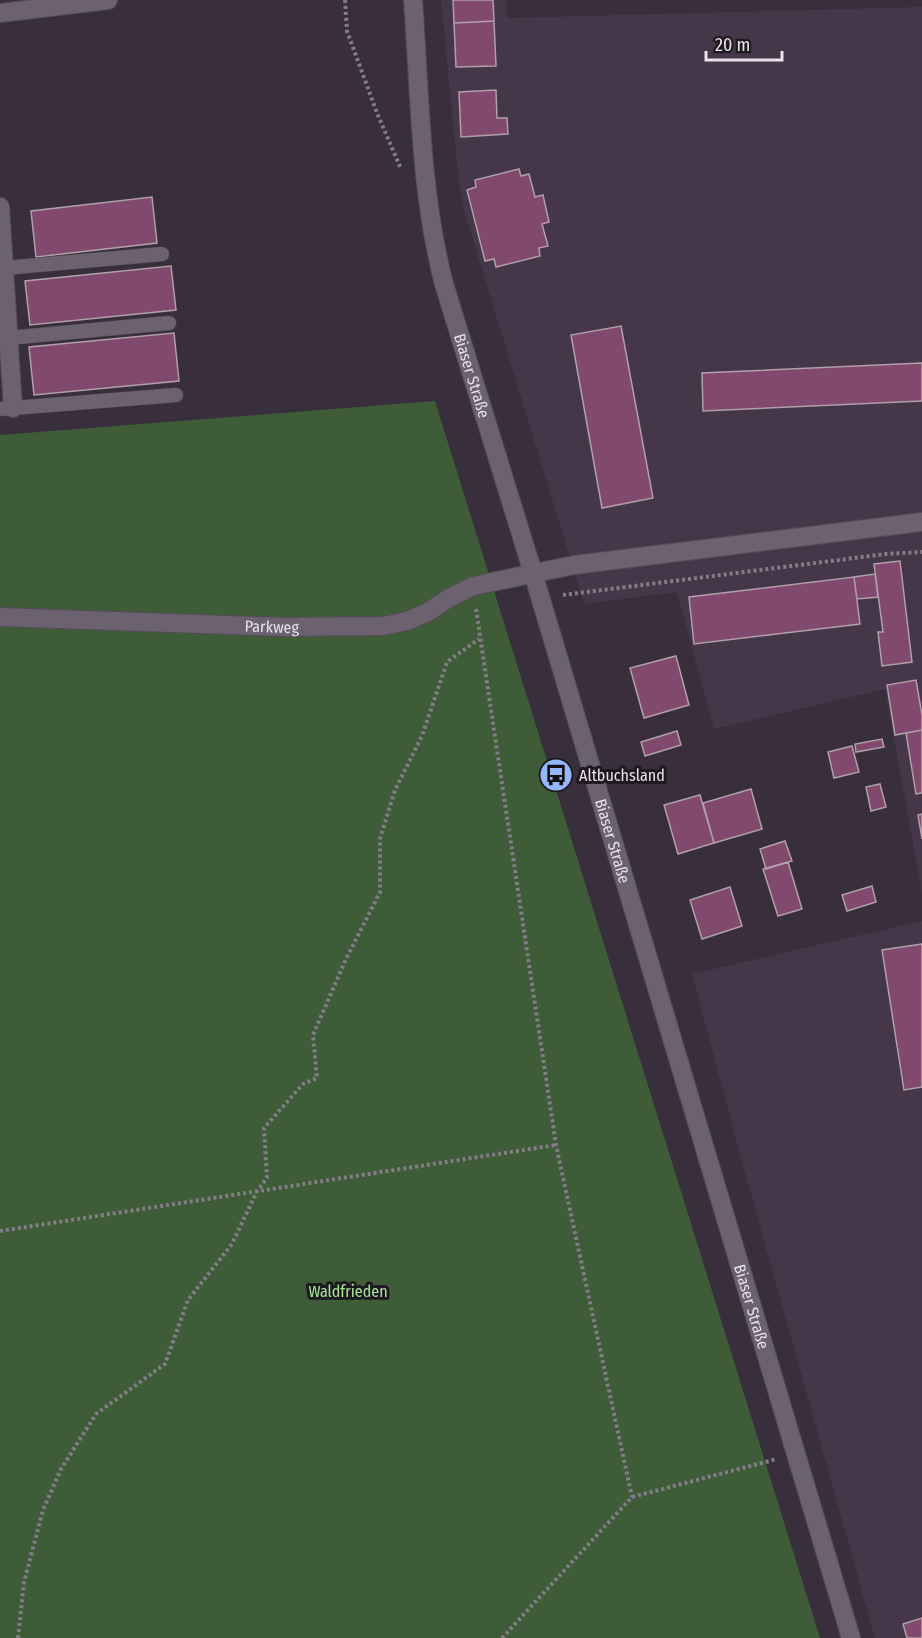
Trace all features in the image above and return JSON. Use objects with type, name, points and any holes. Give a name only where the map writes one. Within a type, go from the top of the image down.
[{"type":"street","points":[[0,14],[108,0]]},
{"type":"street","name":"Biaser Straße","points":[[413,0],[428,206],[436,251],[851,1638]]},
{"type":"street","points":[[0,207],[9,338],[7,409]]},
{"type":"street","points":[[533,573],[574,565],[922,522]]},
{"type":"street","name":"Parkweg","points":[[0,617],[286,627],[383,626],[407,621],[428,612],[473,586],[533,573]]},
{"type":"lane","points":[[4,268],[162,254]]},
{"type":"lane","points":[[9,338],[169,323]]},
{"type":"lane","points":[[7,409],[176,395]]},
{"type":"path","points":[[345,0],[347,31],[377,113],[403,173]]},
{"type":"path","points":[[533,573],[563,595],[886,554],[922,552]]},
{"type":"path","points":[[473,586],[479,639],[556,1145],[632,1497]]},
{"type":"path","points":[[18,1638],[24,1582],[43,1510],[61,1470],[96,1414],[165,1364],[188,1300],[232,1244],[257,1191],[267,1178],[264,1128],[303,1084],[316,1078],[313,1035],[346,959],[380,892],[380,840],[395,790],[422,736],[447,662],[479,639]]},
{"type":"path","points":[[0,1231],[556,1145]]},
{"type":"path","points":[[502,1638],[632,1497],[796,1454]]},
{"type":"shaded area","points":[[441,0],[506,0],[507,18],[922,7],[922,892],[885,689],[714,729],[677,592],[584,604],[464,210],[458,174]]},
{"type":"shaded area","points":[[922,921],[922,1638],[875,1638],[692,974]]},
{"type":"green space","name":"Waldfrieden","points":[[435,401],[820,1638],[0,1638],[0,435]]},
{"type":"building","points":[[453,0],[493,0],[494,21],[454,23]]},
{"type":"building","points":[[494,21],[496,66],[456,67],[454,23]]},
{"type":"building","points":[[496,90],[497,118],[507,118],[508,134],[461,137],[459,92]]},
{"type":"building","points":[[519,169],[521,176],[529,174],[535,197],[543,195],[549,222],[542,224],[548,246],[539,248],[540,256],[496,267],[494,259],[485,261],[467,190],[476,187],[475,180]]},
{"type":"building","points":[[152,197],[157,243],[36,257],[31,211]]},
{"type":"building","points":[[171,266],[176,310],[30,325],[25,281]]},
{"type":"building","points":[[621,326],[653,498],[602,508],[571,335]]},
{"type":"building","points":[[174,333],[179,381],[34,395],[29,347]]},
{"type":"building","points":[[922,363],[922,401],[703,411],[702,373]]},
{"type":"building","points":[[900,561],[912,662],[882,666],[878,632],[883,632],[874,564]]},
{"type":"building","points":[[875,574],[878,597],[857,599],[854,577]]},
{"type":"building","points":[[854,577],[860,624],[694,644],[689,597]]},
{"type":"building","points":[[676,656],[689,705],[644,718],[630,668]]},
{"type":"building","points":[[916,680],[922,730],[895,735],[887,685]]},
{"type":"building","points":[[922,730],[922,793],[916,794],[906,733]]},
{"type":"building","points":[[677,731],[681,745],[645,756],[641,742]]},
{"type":"building","points":[[882,739],[884,747],[856,752],[855,744]]},
{"type":"building","points":[[852,746],[859,772],[834,778],[828,752]]},
{"type":"building","points":[[880,784],[886,807],[871,811],[866,787]]},
{"type":"building","points":[[751,789],[762,829],[714,843],[703,803]]},
{"type":"building","points":[[700,795],[714,843],[678,854],[664,805]]},
{"type":"building","points":[[922,814],[922,839],[918,815]]},
{"type":"building","points":[[785,841],[792,861],[766,869],[760,849]]},
{"type":"building","points":[[788,862],[802,909],[778,916],[763,869]]},
{"type":"building","points":[[872,886],[876,902],[847,911],[842,895]]},
{"type":"building","points":[[730,887],[742,926],[702,939],[690,900]]},
{"type":"building","points":[[922,944],[922,1087],[904,1090],[882,950]]},
{"type":"building","points":[[922,1618],[922,1638],[907,1638],[903,1624]]},
{"type":"place","name":"Altbuchsland","points":[[556,775]]}]
